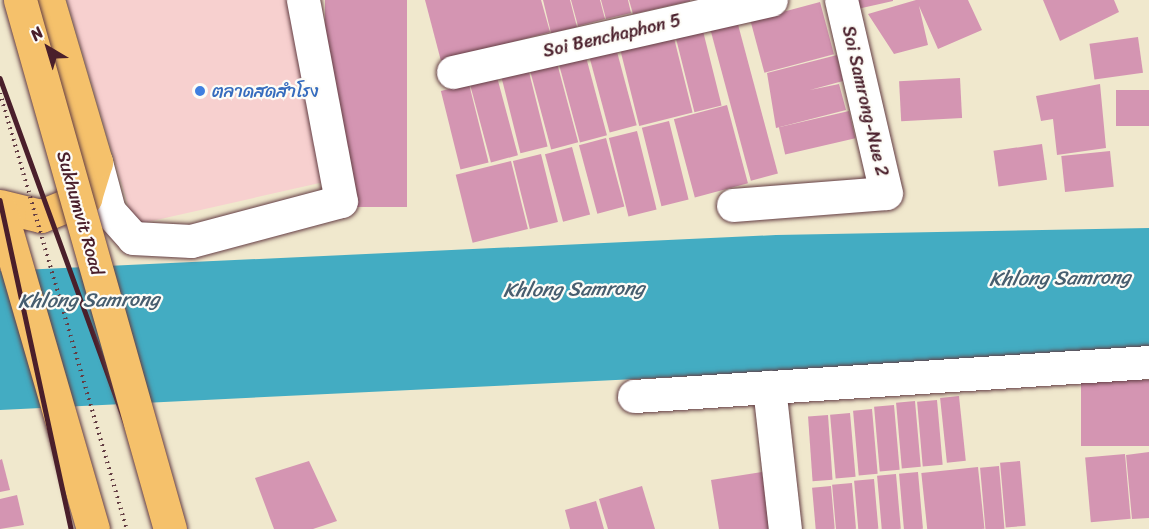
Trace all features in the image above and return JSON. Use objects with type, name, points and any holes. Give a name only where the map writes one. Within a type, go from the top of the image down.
[{"type":"highway","name":"Sukhumvit Road","points":[[20,0],[170,529]]},
{"type":"highway","points":[[48,0],[96,162],[85,198],[41,216],[0,208],[93,529]]},
{"type":"street","points":[[96,162],[109,211],[133,238],[191,241],[341,201],[303,0]]},
{"type":"street","name":"Soi Benchaphon 5","points":[[453,72],[771,0]]},
{"type":"street","name":"Soi Samrong-Nue 2","points":[[733,205],[886,193],[841,0]]},
{"type":"street","points":[[634,396],[1149,362]]},
{"type":"street","points":[[769,387],[785,529]]},
{"type":"path","points":[[0,93],[126,529]]},
{"type":"shaded area","name":"ตลาดสดสำโรง","points":[[67,0],[288,0],[324,182],[134,225]]},
{"type":"water","name":"Khlong Samrong","points":[[1149,228],[1149,354],[0,410],[0,271],[776,235]]},
{"type":"building","points":[[325,0],[407,0],[407,207],[325,207]]},
{"type":"building","points":[[425,0],[541,0],[550,32],[441,61]]},
{"type":"building","points":[[543,0],[570,0],[577,27],[551,33]]},
{"type":"building","points":[[571,0],[600,0],[605,19],[578,26]]},
{"type":"building","points":[[601,0],[628,0],[631,13],[606,19]]},
{"type":"building","points":[[629,0],[690,0],[690,1],[633,14]]},
{"type":"building","points":[[851,0],[893,0],[893,1],[853,10]]},
{"type":"building","points":[[916,0],[968,0],[982,30],[938,49],[919,6],[928,45],[894,54],[868,14]]},
{"type":"building","points":[[1043,0],[1114,0],[1119,12],[1060,41]]},
{"type":"building","points":[[820,2],[834,54],[764,73],[750,21]]},
{"type":"building","points":[[736,17],[778,173],[751,181],[709,24]]},
{"type":"building","points":[[702,27],[722,106],[694,112],[675,34]]},
{"type":"building","points":[[673,34],[693,113],[639,126],[620,47]]},
{"type":"building","points":[[1138,37],[1143,73],[1094,79],[1089,44]]},
{"type":"building","points":[[616,48],[637,125],[610,133],[589,55]]},
{"type":"building","points":[[837,55],[843,81],[810,90],[839,84],[846,110],[776,128],[767,73]]},
{"type":"building","points":[[586,57],[607,135],[580,142],[559,64]]},
{"type":"building","points":[[557,63],[578,142],[551,149],[530,70]]},
{"type":"building","points":[[528,68],[548,147],[520,153],[501,75]]},
{"type":"building","points":[[497,77],[518,155],[491,162],[470,84]]},
{"type":"building","points":[[960,78],[962,118],[901,121],[899,81]]},
{"type":"building","points":[[469,84],[489,163],[460,170],[441,91]]},
{"type":"building","points":[[1100,84],[1106,148],[1057,155],[1053,119],[1041,121],[1036,96]]},
{"type":"building","points":[[1116,90],[1149,90],[1149,126],[1116,126]]},
{"type":"building","points":[[727,105],[748,183],[695,197],[674,119]]},
{"type":"building","points":[[849,111],[855,138],[785,154],[779,127]]},
{"type":"building","points":[[669,121],[689,200],[661,206],[642,128]]},
{"type":"building","points":[[637,131],[657,210],[628,217],[609,138]]},
{"type":"building","points":[[606,138],[624,207],[597,214],[579,145]]},
{"type":"building","points":[[1042,144],[1047,180],[998,186],[993,151]]},
{"type":"building","points":[[572,147],[590,215],[563,222],[545,154]]},
{"type":"building","points":[[1110,151],[1114,187],[1065,192],[1061,156]]},
{"type":"building","points":[[541,154],[558,222],[530,229],[513,161]]},
{"type":"building","points":[[511,161],[528,229],[473,243],[456,175]]},
{"type":"building","points":[[1081,380],[1149,380],[1149,446],[1081,446]]},
{"type":"building","points":[[959,396],[966,461],[947,463],[940,398]]},
{"type":"building","points":[[937,400],[943,465],[923,466],[917,402]]},
{"type":"building","points":[[915,401],[921,467],[902,468],[896,403]]},
{"type":"building","points":[[894,405],[900,470],[880,471],[874,407]]},
{"type":"building","points":[[872,409],[878,474],[859,475],[853,411]]},
{"type":"building","points":[[850,413],[856,477],[836,478],[830,415]]},
{"type":"building","points":[[828,415],[833,480],[813,481],[808,416]]},
{"type":"building","points":[[1149,452],[1149,518],[1132,519],[1126,455]]},
{"type":"building","points":[[1125,454],[1131,519],[1091,522],[1085,457]]},
{"type":"building","points":[[2,459],[10,490],[0,492],[0,460]]},
{"type":"building","points":[[309,461],[337,521],[313,529],[274,529],[255,478]]},
{"type":"building","points":[[1020,461],[1026,526],[1006,527],[1000,463]]},
{"type":"building","points":[[999,466],[1004,529],[985,529],[980,468]]},
{"type":"building","points":[[978,467],[984,529],[927,529],[921,473]]},
{"type":"building","points":[[762,472],[771,529],[719,529],[711,480]]},
{"type":"building","points":[[918,472],[923,529],[904,529],[899,474]]},
{"type":"building","points":[[896,474],[901,529],[882,529],[877,476]]},
{"type":"building","points":[[874,479],[878,529],[858,529],[854,481]]},
{"type":"building","points":[[852,483],[856,529],[836,529],[832,485]]},
{"type":"building","points":[[642,486],[655,529],[608,529],[599,499]]},
{"type":"building","points":[[831,486],[835,529],[816,529],[812,488]]},
{"type":"building","points":[[17,495],[24,525],[0,529],[0,499]]},
{"type":"building","points":[[596,501],[604,529],[570,529],[565,510]]},
{"type":"railway","points":[[0,78],[164,529]]},
{"type":"railway","points":[[0,200],[71,529]]},
{"type":"place","name":"ตลาดสดสำโรง","points":[[200,91]]}]
